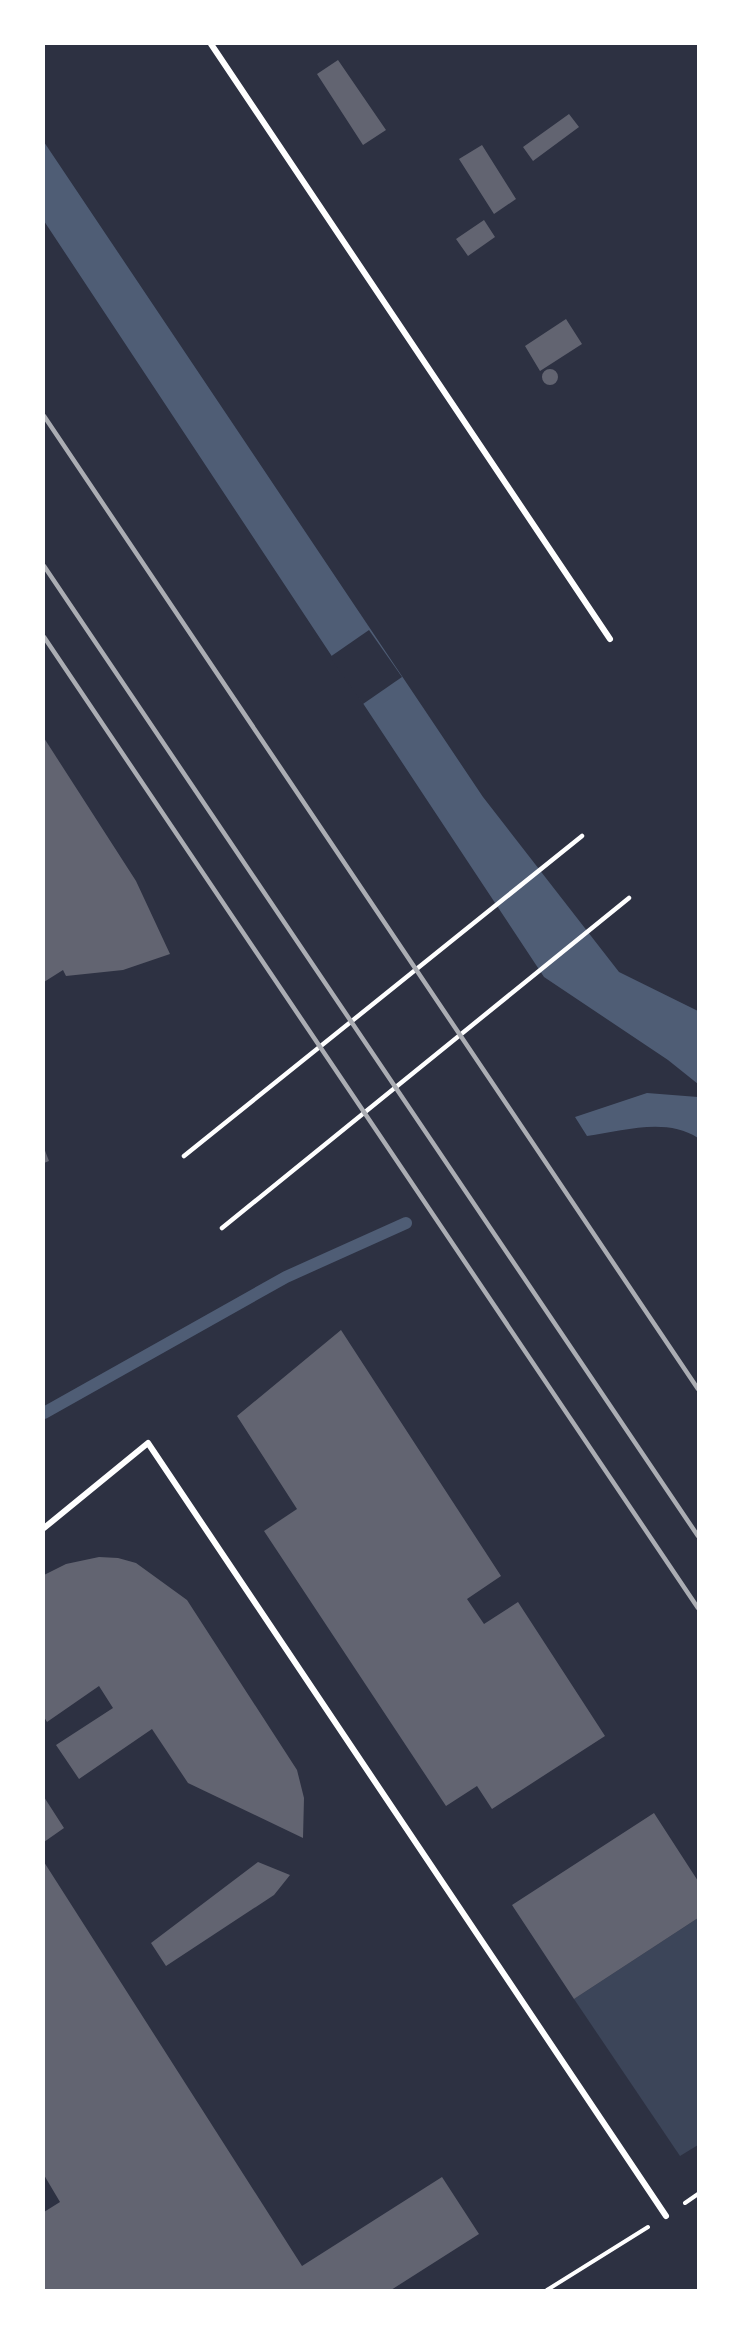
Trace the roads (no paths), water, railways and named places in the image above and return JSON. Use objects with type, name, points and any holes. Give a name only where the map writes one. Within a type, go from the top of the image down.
[{"type":"street","points":[[211,44],[610,639]]},
{"type":"street","points":[[44,1528],[148,1443],[666,2216]]},
{"type":"lane","points":[[184,1156],[582,836]]},
{"type":"lane","points":[[222,1228],[629,898]]},
{"type":"waterway","points":[[44,1413],[286,1277],[406,1223]]},
{"type":"railway","points":[[44,416],[698,1389]]},
{"type":"railway","points":[[44,566],[698,1536]]},
{"type":"railway","points":[[44,637],[698,1608]]}]
